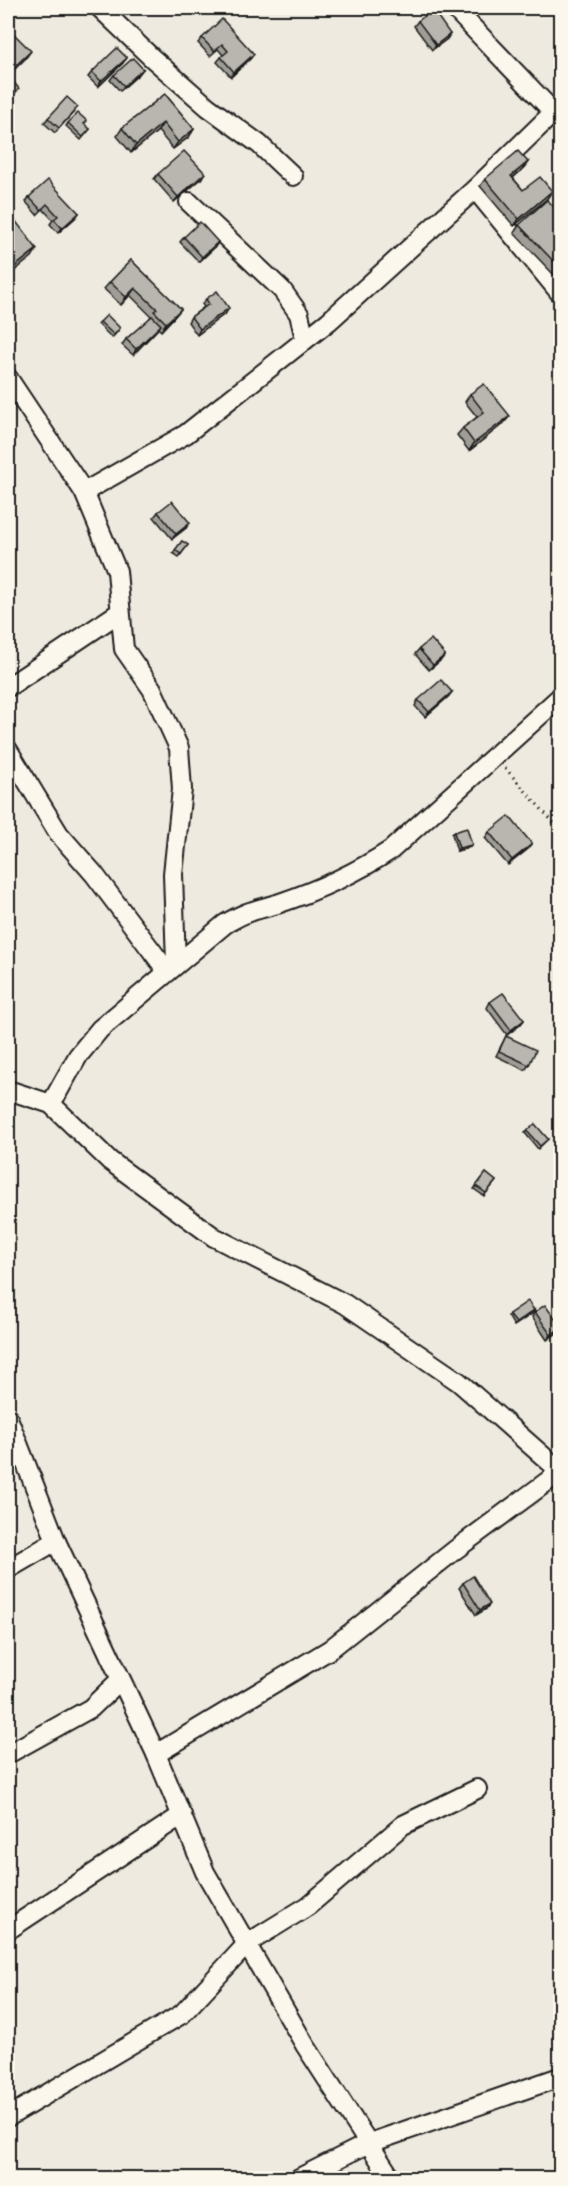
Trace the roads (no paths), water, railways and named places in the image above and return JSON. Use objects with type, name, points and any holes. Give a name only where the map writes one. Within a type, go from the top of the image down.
[{"type":"street","points":[[100,8],[208,107],[259,144],[292,176]]},
{"type":"street","points":[[84,492],[186,434],[305,339],[557,115],[454,8]]},
{"type":"street","points":[[475,189],[561,293]]},
{"type":"street","points":[[189,202],[282,290],[299,314],[305,339]]},
{"type":"street","points":[[8,378],[84,492],[117,571],[124,649],[152,689],[179,748],[183,770],[173,874],[171,968]]},
{"type":"street","points":[[8,687],[120,612]]},
{"type":"street","points":[[51,1104],[78,1056],[100,1029],[225,924],[247,910],[276,904],[362,869],[391,850],[561,697]]},
{"type":"street","points":[[8,750],[58,834],[171,968]]},
{"type":"street","points":[[8,1090],[51,1104],[110,1161],[204,1230],[345,1304],[459,1382],[561,1472],[455,1550],[329,1650],[156,1754]]},
{"type":"street","points":[[8,1418],[56,1541],[156,1754],[205,1872],[305,2045],[391,2178]]},
{"type":"street","points":[[8,1569],[56,1541]]},
{"type":"street","points":[[8,1754],[91,1708],[120,1680]]},
{"type":"street","points":[[8,2117],[182,2014],[248,1943],[308,1906],[403,1825],[477,1789]]},
{"type":"street","points":[[8,1930],[182,1815]]},
{"type":"street","points":[[299,2178],[367,2144],[561,2077]]}]
